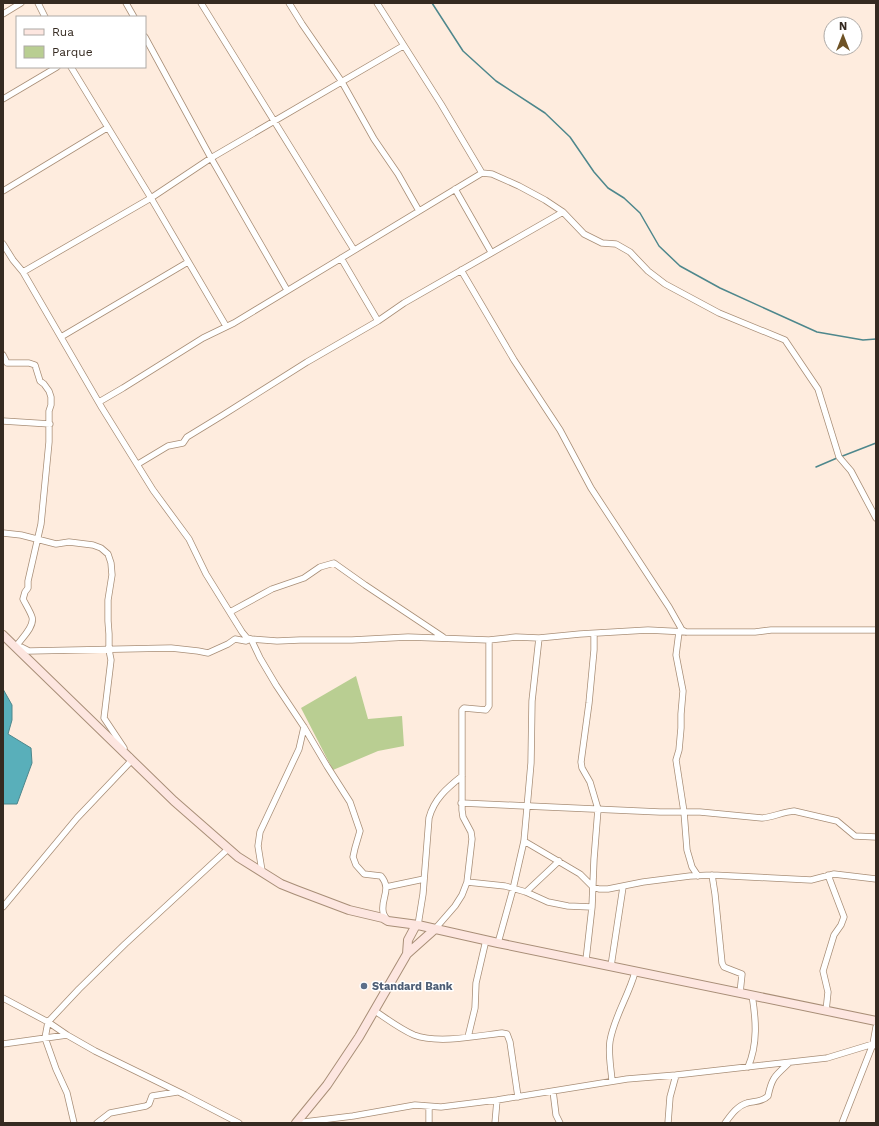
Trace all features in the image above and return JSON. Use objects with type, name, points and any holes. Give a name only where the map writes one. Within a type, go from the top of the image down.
[{"type":"main road","points":[[3,635],[174,801],[238,857],[281,884],[349,910],[383,918],[388,921],[417,925],[586,960],[635,972],[876,1021]]},
{"type":"main road","points":[[407,954],[408,940],[417,925]]},
{"type":"main road","points":[[296,1123],[327,1085],[375,1011],[407,954],[435,929]]},
{"type":"street","points":[[3,14],[22,3]]},
{"type":"street","points":[[38,3],[44,16]]},
{"type":"street","points":[[126,3],[133,16]]},
{"type":"street","points":[[201,3],[354,250]]},
{"type":"street","points":[[289,3],[342,82],[374,139],[398,174],[419,211]]},
{"type":"street","points":[[377,3],[441,104],[482,173]]},
{"type":"street","points":[[146,39],[287,290]]},
{"type":"street","points":[[23,272],[150,198],[212,158],[403,46]]},
{"type":"street","points":[[3,99],[55,68]]},
{"type":"street","points":[[71,68],[226,326]]},
{"type":"street","points":[[3,191],[107,128]]},
{"type":"street","points":[[99,402],[141,378],[203,338],[287,290],[482,173],[492,174],[519,186],[563,212],[584,234],[602,243],[616,244],[630,252],[648,271],[665,284],[719,313],[785,340],[818,389],[839,457],[851,471],[876,518]]},
{"type":"street","points":[[455,189],[491,252]]},
{"type":"street","points":[[138,464],[168,446],[183,443],[188,437],[307,362],[378,321],[404,303],[563,212]]},
{"type":"street","points":[[3,244],[23,272],[99,402],[153,490],[189,539],[206,574],[247,638],[277,641],[374,639],[391,637],[443,637],[489,640],[516,637],[540,638],[648,630],[679,632],[876,630]]},
{"type":"street","points":[[341,258],[378,321]]},
{"type":"street","points":[[61,337],[188,262]]},
{"type":"street","points":[[461,270],[514,360],[560,430],[591,488],[669,607],[682,630],[686,632]]},
{"type":"street","points":[[3,355],[7,363],[29,363],[35,366],[40,381],[44,384],[51,397],[42,524],[28,581],[28,588],[23,599],[33,618],[33,622],[16,646],[29,651],[170,648],[198,651],[208,654],[228,644],[233,639],[246,641],[251,639]]},
{"type":"street","points":[[3,421],[50,424]]},
{"type":"street","points":[[3,533],[21,535],[56,544],[69,542],[93,545],[101,548],[108,554],[112,574],[108,600],[109,650],[111,660],[104,718],[132,760],[118,776],[99,793],[77,818],[3,907]]},
{"type":"street","points":[[230,612],[272,589],[304,578],[320,567],[334,563],[443,637]]},
{"type":"street","points":[[679,632],[676,655],[683,691],[680,714],[681,728],[679,750],[676,760],[684,812],[687,850],[692,867],[698,876]]},
{"type":"street","points":[[586,960],[592,907],[598,809],[590,782],[582,768],[581,762],[589,703],[594,634]]},
{"type":"street","points":[[498,943],[514,889],[524,841],[531,763],[532,700],[540,638]]},
{"type":"street","points":[[251,639],[260,658],[282,695],[304,727],[350,802],[360,831],[353,857],[356,865],[364,874],[381,876],[385,882],[386,887],[383,912],[388,921]]},
{"type":"street","points":[[435,929],[455,906],[462,895],[467,882],[472,840],[471,832],[463,817],[461,803],[462,710],[464,708],[486,710],[489,706],[489,640]]},
{"type":"street","points":[[262,871],[258,846],[260,832],[300,749],[304,727]]},
{"type":"street","points":[[417,925],[432,809],[437,799],[445,790],[462,776]]},
{"type":"street","points":[[461,803],[660,812],[713,812],[762,818],[770,818],[788,811],[800,812],[837,821],[855,836],[876,837]]},
{"type":"street","points":[[524,841],[580,874],[593,887],[608,890],[656,880],[712,875],[811,880],[834,874],[876,879]]},
{"type":"street","points":[[74,1123],[67,1093],[56,1069],[46,1038],[48,1022],[125,944],[228,849]]},
{"type":"street","points":[[526,892],[558,861]]},
{"type":"street","points":[[712,875],[722,963],[724,967],[742,974],[740,993]]},
{"type":"street","points":[[826,1011],[828,992],[823,971],[834,935],[841,925],[844,917],[828,875]]},
{"type":"street","points":[[386,887],[424,879]]},
{"type":"street","points":[[467,882],[505,886],[526,892],[548,902],[568,906],[592,907]]},
{"type":"street","points":[[611,966],[623,887]]},
{"type":"street","points":[[468,1037],[475,1008],[476,983],[486,940]]},
{"type":"street","points":[[612,1081],[610,1042],[616,1020],[632,984],[635,972]]},
{"type":"street","points":[[748,1067],[753,1055],[756,1031],[755,1011],[752,995]]},
{"type":"street","points":[[3,998],[48,1022],[95,1051],[239,1123]]},
{"type":"street","points":[[375,1011],[413,1034],[425,1038],[442,1039],[502,1033],[507,1034],[509,1037],[518,1097]]},
{"type":"street","points":[[842,1123],[874,1045],[876,1027]]},
{"type":"street","points":[[3,1044],[67,1035]]},
{"type":"street","points":[[296,1123],[352,1116],[415,1105],[441,1107],[497,1100],[612,1081],[789,1063],[838,1056],[874,1045]]},
{"type":"street","points":[[725,1123],[738,1108],[745,1104],[760,1101],[768,1096],[772,1080],[789,1063]]},
{"type":"street","points":[[668,1123],[670,1097],[676,1075]]},
{"type":"street","points":[[553,1091],[557,1119],[560,1123]]},
{"type":"street","points":[[97,1123],[110,1113],[146,1106],[152,1096],[178,1092]]},
{"type":"street","points":[[495,1123],[497,1100]]},
{"type":"street","points":[[429,1107],[429,1123]]},
{"type":"green space","points":[[356,676],[368,719],[402,716],[404,746],[378,751],[333,770],[301,708]]},
{"type":"water","points":[[3,689],[12,705],[12,720],[8,734],[31,748],[32,763],[17,804],[3,804]]},
{"type":"waterway","points":[[432,3],[463,51],[496,81],[545,113],[570,137],[594,172],[608,188],[624,198],[640,213],[659,246],[680,266],[720,288],[817,332],[863,340],[876,339]]},
{"type":"waterway","points":[[840,457],[876,443]]},
{"type":"waterway","points":[[816,467],[837,458]]},
{"type":"place","name":"Standard Bank","points":[[364,986]]}]
